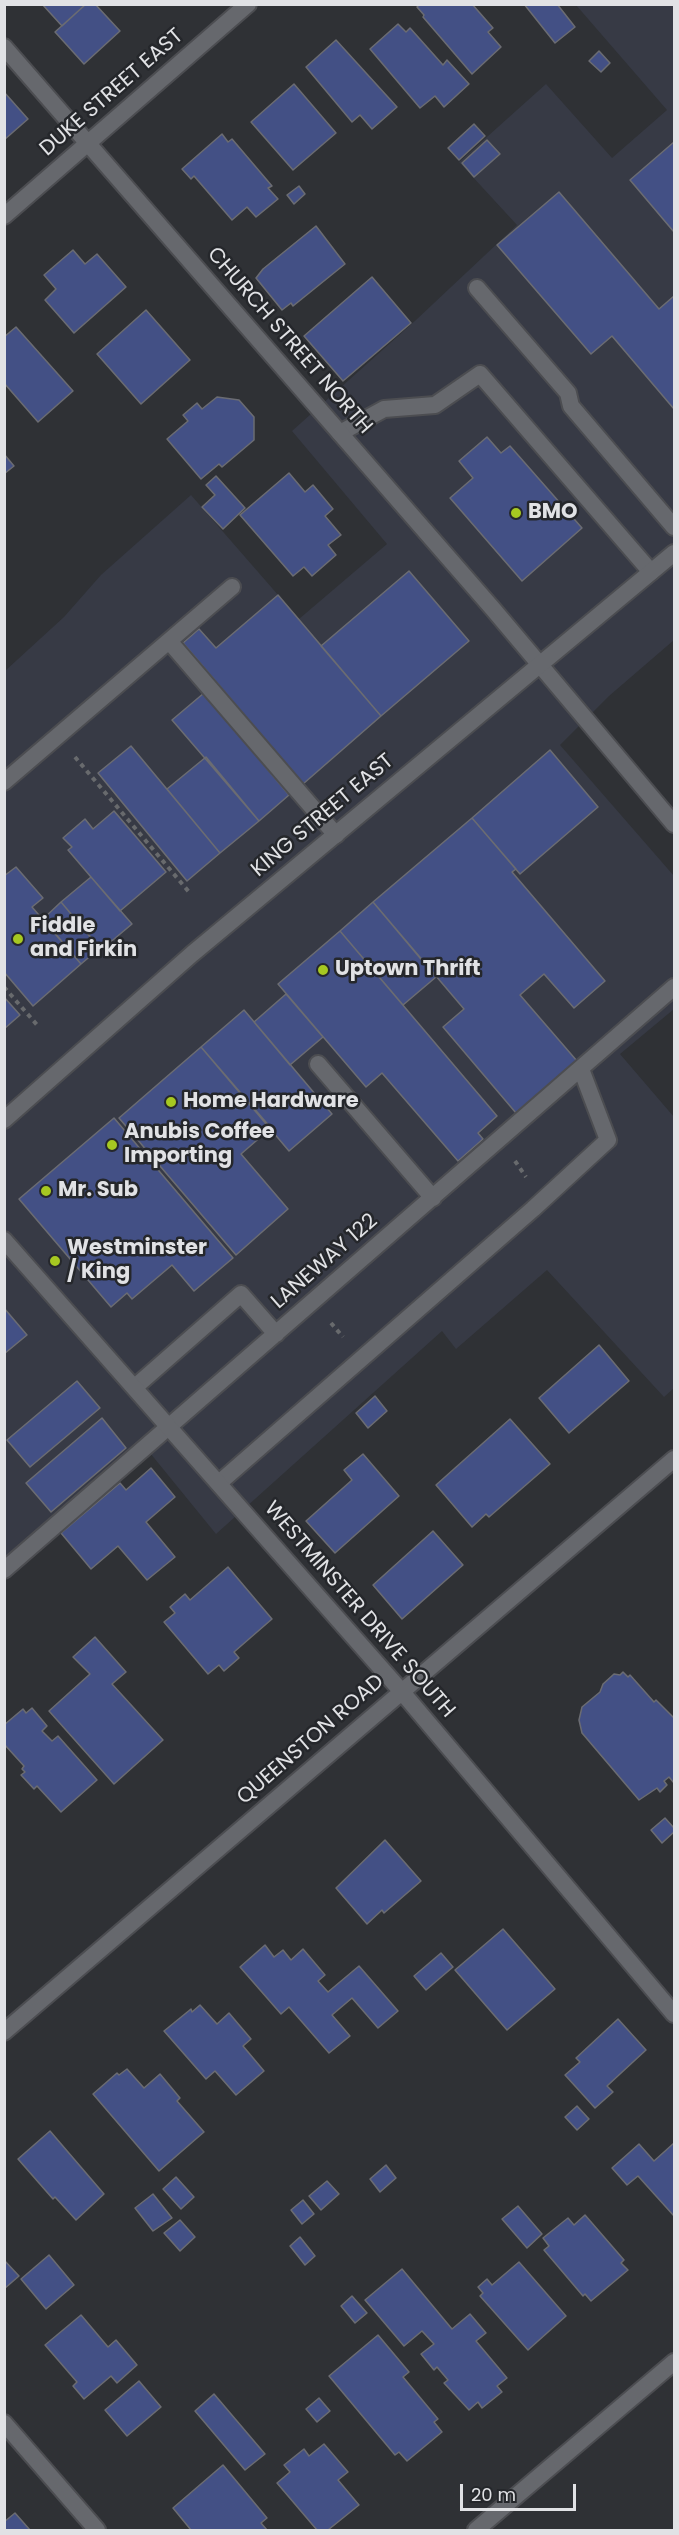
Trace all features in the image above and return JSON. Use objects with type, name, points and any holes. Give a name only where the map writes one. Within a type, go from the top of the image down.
[{"type":"street","name":"DUKE STREET EAST","points":[[4,216],[248,4]]},
{"type":"street","name":"CHURCH STREET NORTH","points":[[4,47],[540,664],[675,824]]},
{"type":"street","points":[[477,288],[568,393],[571,406],[675,527]]},
{"type":"street","points":[[340,434],[384,409],[435,405],[480,374],[651,572]]},
{"type":"street","name":"KING STREET EAST","points":[[4,1120],[192,954],[675,553]]},
{"type":"street","points":[[4,782],[232,586]]},
{"type":"street","points":[[169,641],[336,835]]},
{"type":"street","name":"LANEWAY 122","points":[[4,1570],[675,987]]},
{"type":"street","points":[[318,1064],[433,1198]]},
{"type":"street","points":[[219,1483],[608,1140],[581,1069]]},
{"type":"street","name":"WESTMINSTER DRIVE SOUTH","points":[[4,1240],[402,1692],[675,2014]]},
{"type":"street","points":[[135,1387],[241,1293],[276,1334]]},
{"type":"street","name":"QUEENSTON ROAD","points":[[4,2032],[675,1459]]},
{"type":"street","points":[[476,2530],[675,2362]]},
{"type":"street","points":[[4,2423],[97,2530]]},
{"type":"path","points":[[57,737],[189,892]]},
{"type":"path","points":[[4,987],[38,1026]]},
{"type":"path","points":[[500,1139],[542,1199]]},
{"type":"path","points":[[313,1302],[361,1359]]},
{"type":"shaded area","points":[[576,5],[674,5],[674,640],[609,696],[560,745],[674,876],[674,1009],[620,1054],[674,1117],[674,1388],[664,1397],[547,1270],[456,1349],[442,1331],[216,1534],[146,1448],[5,1576],[5,671],[64,617],[101,575],[191,495],[299,619],[387,544],[292,431],[416,320],[517,225],[459,162],[546,84],[612,158],[667,110]]},
{"type":"building","points":[[42,4],[86,4],[62,26]]},
{"type":"building","points":[[86,4],[95,4],[120,31],[84,64],[55,32]]},
{"type":"building","points":[[420,4],[472,4],[493,28],[488,32],[501,47],[472,74],[423,17],[424,15],[417,7]]},
{"type":"building","points":[[524,4],[557,4],[575,27],[555,43]]},
{"type":"building","points":[[398,24],[406,32],[410,28],[443,65],[447,60],[469,84],[444,107],[435,96],[420,108],[370,49]]},
{"type":"building","points":[[336,40],[397,107],[372,129],[360,115],[352,122],[306,67]]},
{"type":"building","points":[[599,51],[610,63],[601,72],[589,61]]},
{"type":"building","points":[[294,84],[336,133],[293,170],[251,122]]},
{"type":"building","points":[[4,92],[28,119],[4,140]]},
{"type":"building","points":[[474,124],[485,136],[459,160],[448,148]]},
{"type":"building","points":[[222,134],[228,142],[232,139],[272,186],[268,188],[278,199],[256,217],[247,207],[232,220],[194,176],[191,179],[182,169]]},
{"type":"building","points":[[487,140],[500,154],[474,177],[462,163]]},
{"type":"building","points":[[674,142],[674,232],[630,180]]},
{"type":"building","points":[[299,186],[305,194],[294,204],[287,195]]},
{"type":"building","points":[[559,192],[659,309],[674,296],[674,409],[612,336],[591,354],[497,245]]},
{"type":"building","points":[[316,226],[345,264],[293,306],[291,303],[282,310],[256,278],[263,269]]},
{"type":"building","points":[[73,250],[85,264],[97,254],[126,287],[74,333],[45,300],[56,289],[44,275]]},
{"type":"building","points":[[372,277],[411,323],[343,381],[304,336]]},
{"type":"building","points":[[146,310],[190,360],[141,404],[97,354]]},
{"type":"building","points":[[16,327],[73,391],[38,422],[4,383],[4,337]]},
{"type":"building","points":[[217,397],[239,400],[254,417],[254,440],[222,467],[219,464],[201,479],[167,439],[188,421],[183,415],[197,403],[202,409]]},
{"type":"building","name":"BMO","points":[[487,437],[501,453],[510,446],[582,528],[522,581],[450,498],[473,478],[459,461]]},
{"type":"building","points":[[4,454],[14,466],[4,474]]},
{"type":"building","points":[[289,473],[305,492],[313,485],[333,509],[325,516],[341,535],[328,545],[336,555],[312,576],[304,567],[293,576],[240,515]]},
{"type":"building","points":[[216,476],[245,508],[223,529],[202,507],[215,495],[206,485]]},
{"type":"building","points":[[409,571],[469,641],[381,716],[321,646]]},
{"type":"building","points":[[278,595],[381,716],[303,784],[183,643],[199,629],[216,648]]},
{"type":"building","points":[[204,693],[289,795],[259,821],[172,720]]},
{"type":"building","points":[[131,746],[220,853],[187,881],[98,773]]},
{"type":"building","points":[[550,750],[598,807],[520,874],[472,818]]},
{"type":"building","points":[[206,757],[259,821],[220,853],[167,789]]},
{"type":"building","points":[[114,811],[166,872],[120,911],[68,850],[72,847],[63,838],[85,819],[93,829]]},
{"type":"building","points":[[472,818],[516,869],[512,872],[605,981],[574,1008],[544,974],[520,995],[577,1061],[516,1113],[443,1027],[464,1009],[373,902]]},
{"type":"building","points":[[16,867],[43,898],[32,907],[81,964],[33,1006],[4,972],[4,876]]},
{"type":"building","points":[[91,877],[132,924],[101,950],[61,902]]},
{"type":"building","points":[[61,902],[100,948],[81,964],[43,919]]},
{"type":"building","points":[[373,902],[436,977],[403,1005],[340,931]]},
{"type":"building","points":[[340,931],[497,1116],[478,1133],[483,1139],[458,1161],[382,1073],[366,1087],[278,984]]},
{"type":"building","points":[[286,994],[323,1037],[290,1065],[254,1022]]},
{"type":"building","points":[[4,997],[20,1015],[4,1029]]},
{"type":"building","points":[[244,1010],[332,1114],[289,1151],[201,1047]]},
{"type":"building","points":[[201,1047],[271,1128],[241,1154],[288,1209],[236,1255],[119,1118]]},
{"type":"building","points":[[114,1118],[233,1258],[194,1291],[172,1265],[132,1299],[127,1293],[111,1307],[19,1199]]},
{"type":"building","points":[[4,1308],[27,1335],[4,1354]]},
{"type":"building","points":[[599,1345],[629,1381],[569,1433],[539,1398]]},
{"type":"building","points":[[77,1381],[100,1408],[30,1467],[7,1440]]},
{"type":"building","points":[[375,1396],[387,1411],[368,1428],[356,1413]]},
{"type":"building","points":[[102,1418],[126,1448],[51,1512],[26,1483]]},
{"type":"building","points":[[510,1419],[550,1464],[489,1517],[486,1514],[472,1527],[436,1485]]},
{"type":"building","points":[[363,1454],[399,1496],[335,1553],[306,1521],[352,1480],[344,1470]]},
{"type":"building","points":[[151,1468],[175,1497],[146,1522],[175,1557],[147,1580],[118,1546],[91,1569],[61,1533],[120,1483],[126,1490]]},
{"type":"building","points":[[433,1531],[463,1565],[402,1619],[373,1585]]},
{"type":"building","points":[[228,1567],[272,1619],[234,1652],[239,1658],[224,1671],[219,1665],[208,1674],[164,1622],[175,1613],[170,1607],[185,1594],[190,1600]]},
{"type":"building","points":[[95,1637],[126,1672],[112,1684],[163,1740],[114,1784],[49,1711],[90,1674],[73,1657]]},
{"type":"building","points":[[623,1672],[628,1677],[630,1675],[654,1702],[656,1700],[674,1718],[674,1783],[669,1777],[664,1781],[667,1785],[660,1792],[657,1788],[639,1800],[582,1733],[579,1720],[582,1707],[600,1692],[603,1684],[614,1674],[620,1675]]},
{"type":"building","points":[[32,1708],[47,1726],[42,1731],[52,1741],[58,1736],[97,1780],[61,1812],[37,1786],[34,1789],[21,1775],[25,1772],[22,1769],[24,1766],[4,1744],[4,1725],[23,1709],[26,1713]]},
{"type":"building","points":[[665,1818],[674,1828],[674,1832],[662,1843],[651,1830]]},
{"type":"building","points":[[385,1840],[421,1881],[384,1913],[382,1910],[367,1924],[336,1888]]},
{"type":"building","points":[[503,1929],[555,1989],[507,2030],[455,1970]]},
{"type":"building","points":[[265,1945],[274,1957],[283,1950],[291,1960],[303,1949],[325,1975],[318,1981],[328,1992],[359,1966],[398,2011],[378,2028],[352,1998],[332,2015],[350,2036],[329,2053],[289,2007],[281,2014],[240,1967]]},
{"type":"building","points":[[441,1953],[453,1967],[426,1990],[414,1976]]},
{"type":"building","points":[[200,2005],[217,2024],[229,2013],[251,2039],[243,2046],[264,2071],[236,2095],[215,2071],[206,2079],[164,2031],[191,2009],[192,2012]]},
{"type":"building","points":[[618,2019],[646,2050],[607,2086],[613,2092],[595,2108],[565,2075],[580,2062],[576,2058]]},
{"type":"building","points":[[127,2069],[144,2088],[160,2074],[180,2098],[177,2101],[204,2132],[159,2171],[93,2094],[117,2073],[119,2075]]},
{"type":"building","points":[[577,2106],[589,2119],[577,2130],[565,2117]]},
{"type":"building","points":[[50,2131],[104,2194],[76,2220],[55,2197],[53,2199],[18,2159]]},
{"type":"building","points":[[674,2143],[674,2216],[638,2176],[627,2185],[612,2168],[639,2144],[654,2161]]},
{"type":"building","points":[[386,2165],[396,2178],[380,2192],[370,2179]]},
{"type":"building","points":[[176,2177],[194,2197],[181,2209],[163,2189]]},
{"type":"building","points":[[327,2181],[339,2194],[321,2210],[309,2196]]},
{"type":"building","points":[[153,2194],[172,2218],[153,2231],[135,2208]]},
{"type":"building","points":[[303,2200],[314,2214],[302,2224],[291,2210]]},
{"type":"building","points":[[518,2206],[542,2234],[527,2248],[502,2219]]},
{"type":"building","points":[[585,2215],[624,2260],[621,2263],[628,2270],[591,2301],[585,2294],[583,2296],[544,2250],[549,2246],[543,2238],[568,2218],[574,2225]]},
{"type":"building","points":[[180,2220],[195,2237],[180,2251],[164,2233]]},
{"type":"building","points":[[300,2237],[315,2256],[305,2265],[290,2246]]},
{"type":"building","points":[[49,2255],[74,2285],[46,2309],[21,2279]]},
{"type":"building","points":[[4,2260],[19,2276],[4,2289]]},
{"type":"building","points":[[519,2262],[566,2316],[528,2350],[480,2296],[483,2293],[478,2287],[487,2279],[492,2285]]},
{"type":"building","points":[[402,2269],[452,2329],[470,2314],[486,2333],[476,2341],[507,2378],[497,2386],[502,2392],[482,2408],[478,2402],[469,2410],[444,2383],[448,2380],[437,2367],[434,2370],[421,2354],[434,2344],[422,2331],[404,2346],[365,2300]]},
{"type":"building","points":[[352,2296],[367,2313],[355,2323],[341,2306]]},
{"type":"building","points":[[81,2315],[108,2347],[116,2340],[137,2365],[117,2383],[111,2376],[84,2399],[73,2386],[77,2382],[45,2345]]},
{"type":"building","points":[[378,2335],[409,2372],[403,2377],[438,2419],[434,2422],[442,2432],[407,2461],[399,2452],[395,2455],[329,2376]]},
{"type":"building","points":[[139,2381],[161,2407],[127,2436],[105,2410]]},
{"type":"building","points":[[214,2394],[265,2454],[245,2470],[195,2411]]},
{"type":"building","points":[[319,2398],[330,2411],[317,2422],[306,2409]]},
{"type":"building","points":[[324,2444],[348,2472],[338,2480],[359,2505],[328,2530],[317,2530],[277,2483],[290,2472],[284,2465],[304,2449],[309,2456]]},
{"type":"building","points":[[223,2465],[267,2518],[261,2523],[267,2530],[191,2530],[173,2508]]},
{"type":"building","points":[[15,2513],[30,2530],[4,2530],[4,2522]]},
{"type":"place","name":"BMO","points":[[516,513]]},
{"type":"place","name":"Fiddle and Firkin","points":[[18,939]]},
{"type":"place","name":"Uptown Thrift","points":[[323,970]]},
{"type":"place","name":"Home Hardware","points":[[171,1102]]},
{"type":"place","name":"Anubis Coffee Importing","points":[[112,1145]]},
{"type":"place","name":"Mr. Sub","points":[[46,1191]]},
{"type":"place","name":"Westminster / King","points":[[55,1261]]}]
